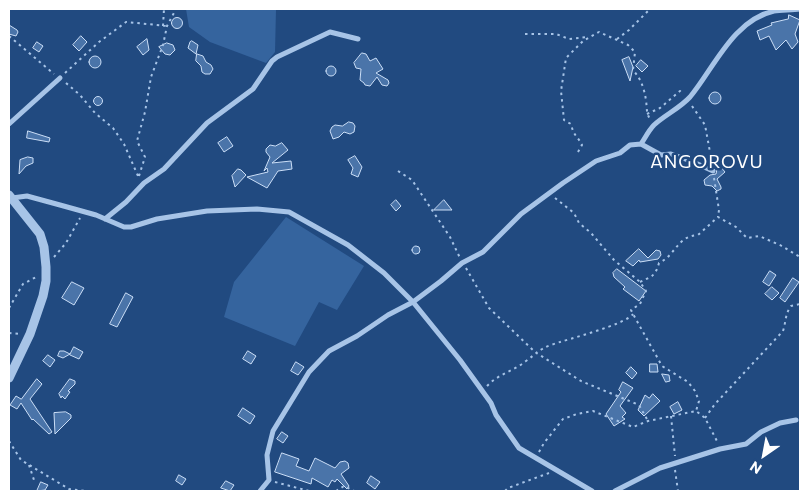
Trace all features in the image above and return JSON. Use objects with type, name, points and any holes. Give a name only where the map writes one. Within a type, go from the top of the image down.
[{"type":"street","points":[[641,144],[653,126],[689,99],[740,30],[755,19],[773,11],[800,9]]},
{"type":"street","points":[[105,219],[126,202],[144,183],[168,165],[207,123],[253,90],[272,61],[277,57],[330,32],[358,39]]},
{"type":"street","points":[[9,124],[60,78]]},
{"type":"street","points":[[260,491],[269,480],[267,454],[273,431],[309,372],[330,351],[388,315],[413,302],[462,263],[483,252],[521,214],[596,160],[620,153],[630,145],[641,144],[660,155],[671,154],[713,171]]},
{"type":"street","points":[[10,197],[27,196],[84,211],[119,226],[132,227],[157,219],[207,211],[256,209],[289,212],[348,246],[384,273],[413,302],[483,392],[496,415],[519,448],[592,491]]},
{"type":"street","points":[[9,378],[30,334],[46,281],[44,247],[40,234],[10,197]]},
{"type":"street","points":[[615,491],[660,468],[720,449],[746,444],[762,432],[780,423],[796,420]]},
{"type":"path","points":[[9,36],[80,95],[113,128],[124,144],[138,176],[145,157],[137,141],[145,112],[151,77],[163,45],[164,9]]},
{"type":"path","points":[[165,26],[176,9]]},
{"type":"path","points":[[616,40],[650,9]]},
{"type":"path","points":[[60,78],[98,42],[126,22],[165,26]]},
{"type":"path","points":[[578,152],[582,145],[580,140],[574,135],[572,124],[564,120],[561,91],[566,58],[570,52],[589,37],[599,32],[628,45],[635,52],[633,70],[641,79],[647,114],[653,126]]},
{"type":"path","points":[[525,34],[556,34],[569,39],[589,37]]},
{"type":"path","points":[[640,282],[652,278],[659,263],[666,260],[684,238],[698,235],[708,228],[718,217],[719,210],[705,125],[694,110],[689,99],[680,91],[660,108],[647,114]]},
{"type":"path","points":[[398,171],[412,180],[450,237],[462,263],[489,308],[535,352],[581,381],[638,405],[648,421]]},
{"type":"path","points":[[549,195],[574,212],[579,223],[591,233],[614,260],[640,282],[646,291],[640,304],[631,310],[662,366],[688,382],[695,391],[699,402],[696,411]]},
{"type":"path","points":[[718,217],[736,228],[746,238],[760,236],[800,257]]},
{"type":"path","points":[[705,418],[715,404],[783,331],[786,324],[786,314],[791,306],[800,304]]},
{"type":"path","points":[[483,392],[489,384],[526,362],[535,352],[568,338],[608,327],[630,318],[633,314]]},
{"type":"path","points":[[536,458],[544,443],[563,419],[593,411],[632,427],[648,421],[696,411],[705,418],[720,449]]},
{"type":"path","points":[[671,416],[678,491]]},
{"type":"path","points":[[9,441],[21,460],[69,489],[85,491]]},
{"type":"path","points":[[29,464],[34,480]]},
{"type":"path","points":[[505,491],[508,488],[556,471]]},
{"type":"path","points":[[269,480],[309,491]]},
{"type":"path","points":[[336,491],[344,486],[354,491]]},
{"type":"shaded area","points":[[186,9],[276,9],[275,52],[266,63],[210,42],[189,27]]},
{"type":"shaded area","points":[[286,217],[364,266],[337,310],[319,302],[295,346],[224,317],[234,282]]},
{"type":"building","points":[[789,15],[800,20],[795,34],[798,42],[792,49],[786,40],[776,50],[769,36],[760,40],[757,31],[772,25],[771,23],[788,19]]},
{"type":"building","points":[[175,18],[179,18],[182,23],[181,27],[175,28],[172,25],[172,21]]},
{"type":"building","points":[[9,25],[17,30],[16,36],[9,34]]},
{"type":"building","points":[[81,36],[87,42],[79,51],[73,45]]},
{"type":"building","points":[[147,39],[149,50],[143,55],[137,47]]},
{"type":"building","points":[[192,41],[198,45],[196,54],[188,48]]},
{"type":"building","points":[[37,42],[43,46],[39,52],[33,48]]},
{"type":"building","points":[[167,43],[173,45],[175,50],[170,55],[165,54],[159,47]]},
{"type":"building","points":[[362,53],[366,54],[370,61],[376,58],[383,69],[376,73],[388,80],[387,86],[382,85],[377,77],[370,86],[365,85],[360,80],[361,69],[356,68],[354,63]]},
{"type":"building","points":[[197,54],[203,56],[206,62],[211,65],[213,69],[210,74],[202,72],[201,66],[196,61]]},
{"type":"building","points":[[93,56],[97,56],[101,62],[97,68],[93,68],[89,64],[89,60]]},
{"type":"building","points":[[629,57],[633,67],[630,81],[622,60]]},
{"type":"building","points":[[641,60],[648,66],[642,72],[636,66]]},
{"type":"building","points":[[329,66],[333,66],[336,71],[335,75],[329,76],[326,73],[326,69]]},
{"type":"building","points":[[717,92],[720,93],[720,103],[713,104],[710,103],[709,96],[710,93]]},
{"type":"building","points":[[98,97],[102,101],[98,105],[94,101]]},
{"type":"building","points":[[349,122],[355,126],[354,132],[350,134],[344,132],[339,137],[333,139],[330,131],[332,127],[335,125],[342,126]]},
{"type":"building","points":[[28,131],[50,138],[49,142],[27,138]]},
{"type":"building","points":[[227,137],[233,146],[224,152],[218,143]]},
{"type":"building","points":[[282,143],[288,150],[272,163],[291,161],[292,169],[278,171],[267,188],[247,177],[268,172],[267,168],[264,171],[270,157],[266,149],[270,145],[275,146]]},
{"type":"building","points":[[355,156],[362,167],[358,177],[351,174],[353,168],[348,160]]},
{"type":"building","points":[[28,157],[33,158],[33,163],[26,166],[19,174],[20,160]]},
{"type":"building","points":[[720,166],[725,172],[717,179],[721,189],[717,191],[712,186],[705,185],[704,180],[710,175],[716,174]]},
{"type":"building","points":[[238,169],[246,175],[235,187],[232,176]]},
{"type":"building","points":[[396,200],[401,206],[396,211],[391,205]]},
{"type":"building","points":[[444,200],[452,210],[434,210]]},
{"type":"building","points":[[416,246],[420,250],[416,254],[412,250]]},
{"type":"building","points":[[639,249],[648,258],[656,250],[660,251],[661,255],[658,259],[640,262],[639,260],[633,266],[626,261]]},
{"type":"building","points":[[617,269],[646,291],[639,301],[623,289],[625,287],[614,277],[613,273]]},
{"type":"building","points":[[770,271],[776,275],[769,286],[763,282]]},
{"type":"building","points":[[793,278],[799,282],[785,302],[780,298]]},
{"type":"building","points":[[72,282],[84,288],[74,305],[62,298]]},
{"type":"building","points":[[772,287],[779,293],[772,300],[765,294]]},
{"type":"building","points":[[126,293],[133,297],[117,327],[110,324]]},
{"type":"building","points":[[74,347],[83,352],[79,359],[70,355]]},
{"type":"building","points":[[60,351],[70,354],[63,358],[58,356]]},
{"type":"building","points":[[248,351],[256,356],[251,364],[243,359]]},
{"type":"building","points":[[48,355],[55,360],[50,367],[43,361]]},
{"type":"building","points":[[296,362],[304,367],[298,375],[291,371]]},
{"type":"building","points":[[650,364],[657,364],[658,372],[650,372]]},
{"type":"building","points":[[631,367],[637,373],[632,379],[626,373]]},
{"type":"building","points":[[662,374],[669,375],[670,381],[666,382]]},
{"type":"building","points":[[37,379],[42,384],[30,399],[52,432],[49,434],[32,420],[21,403],[17,409],[10,405],[16,396],[21,399]]},
{"type":"building","points":[[70,379],[75,381],[75,384],[68,391],[70,392],[65,399],[62,396],[61,398],[59,394]]},
{"type":"building","points":[[623,382],[633,388],[620,406],[626,413],[622,417],[625,419],[614,426],[606,414],[621,392],[619,390]]},
{"type":"building","points":[[653,394],[660,401],[644,416],[638,410],[645,395],[649,398]]},
{"type":"building","points":[[678,402],[682,410],[674,414],[670,407]]},
{"type":"building","points":[[243,408],[255,416],[250,424],[238,416]]},
{"type":"building","points":[[66,412],[71,415],[71,418],[55,434],[54,413]]},
{"type":"building","points":[[282,432],[288,436],[283,443],[277,439]]},
{"type":"building","points":[[282,453],[299,459],[296,466],[309,471],[315,458],[335,468],[340,462],[345,461],[348,463],[349,468],[341,474],[349,486],[347,489],[337,479],[335,482],[332,480],[328,487],[312,478],[311,484],[275,472]]},
{"type":"building","points":[[179,475],[186,479],[182,485],[176,481]]},
{"type":"building","points":[[371,476],[380,482],[375,489],[367,483]]},
{"type":"building","points":[[226,481],[234,485],[230,491],[221,488]]},
{"type":"building","points":[[41,482],[48,485],[45,490],[37,491]]},
{"type":"district","name":"ANGOROVU","points":[[707,162]]}]
